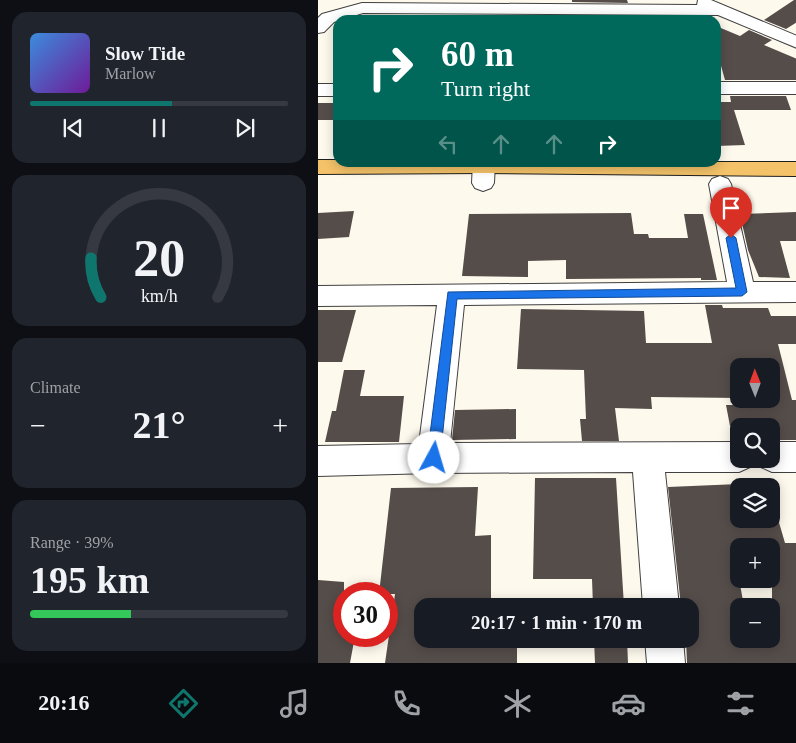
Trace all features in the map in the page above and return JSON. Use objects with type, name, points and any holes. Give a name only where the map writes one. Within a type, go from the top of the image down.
[{"type":"main road","points":[[318,167],[483,170],[796,169]]},
{"type":"main road","points":[[318,184],[483,170],[720,184],[796,184]]},
{"type":"street","points":[[696,0],[796,43]]},
{"type":"street","points":[[338,15],[362,8],[721,10]]},
{"type":"street","points":[[318,28],[328,18],[333,17]]},
{"type":"street","points":[[721,88],[796,88]]},
{"type":"street","points":[[318,90],[333,90]]},
{"type":"street","points":[[720,184],[742,292]]},
{"type":"street","points":[[318,296],[796,292]]},
{"type":"street","points":[[434,458],[452,295]]},
{"type":"street","points":[[648,457],[660,598]]},
{"type":"street","points":[[318,461],[434,458],[730,457]]},
{"type":"street","points":[[780,457],[796,457]]},
{"type":"street","points":[[665,648],[666,663]]},
{"type":"building","points":[[572,0],[627,0],[628,3],[572,2]]},
{"type":"building","points":[[794,0],[797,0],[797,22],[786,29],[764,20]]},
{"type":"building","points":[[721,28],[740,36],[749,30],[772,40],[764,45],[797,59],[797,80],[725,80],[721,66]]},
{"type":"building","points":[[730,96],[786,96],[791,110],[734,110],[745,145],[721,146],[721,102],[731,102]]},
{"type":"building","points":[[318,103],[333,103],[333,120],[318,120]]},
{"type":"building","points":[[354,211],[349,237],[318,239],[318,213]]},
{"type":"building","points":[[797,212],[797,241],[780,241],[790,278],[759,277],[748,250],[740,214]]},
{"type":"building","points":[[631,213],[634,234],[648,234],[649,238],[688,238],[684,214],[703,214],[717,280],[701,280],[701,278],[566,279],[566,260],[528,261],[528,277],[462,276],[469,214]]},
{"type":"building","points":[[705,305],[722,305],[723,308],[768,308],[771,316],[797,316],[797,344],[778,344],[792,400],[797,400],[797,440],[780,440],[780,418],[730,418],[730,426],[726,405],[730,405],[730,408],[780,408],[780,358],[730,358],[730,398],[651,397],[652,409],[615,408],[619,441],[582,441],[580,419],[586,419],[584,370],[517,369],[521,309],[644,311],[646,343],[712,343]]},
{"type":"building","points":[[318,310],[356,310],[342,362],[318,362]]},
{"type":"building","points":[[344,370],[365,370],[360,396],[404,396],[399,442],[325,442],[332,411],[336,411]]},
{"type":"building","points":[[516,409],[516,439],[452,440],[455,410]]},
{"type":"building","points":[[535,478],[616,478],[624,598],[593,598],[592,579],[533,579]]},
{"type":"building","points":[[730,484],[730,528],[780,528],[780,526],[785,543],[797,543],[797,663],[687,663],[686,648],[699,648],[699,598],[680,598],[668,487]],"holes":[[[730,538],[780,538],[780,588],[772,588],[772,598],[780,598],[780,648],[730,648],[730,598],[743,598],[741,588],[730,588]]]},
{"type":"building","points":[[478,487],[475,536],[491,535],[491,598],[414,598],[414,648],[517,648],[517,663],[385,663],[387,647],[398,647],[398,582],[380,582],[391,488]]},
{"type":"building","points":[[318,580],[344,582],[333,582],[333,647],[353,647],[350,663],[318,663]]},
{"type":"building","points":[[594,648],[627,648],[628,663],[595,663]]},
{"type":"route","points":[[434,458],[452,295],[742,292],[731,238]]}]
